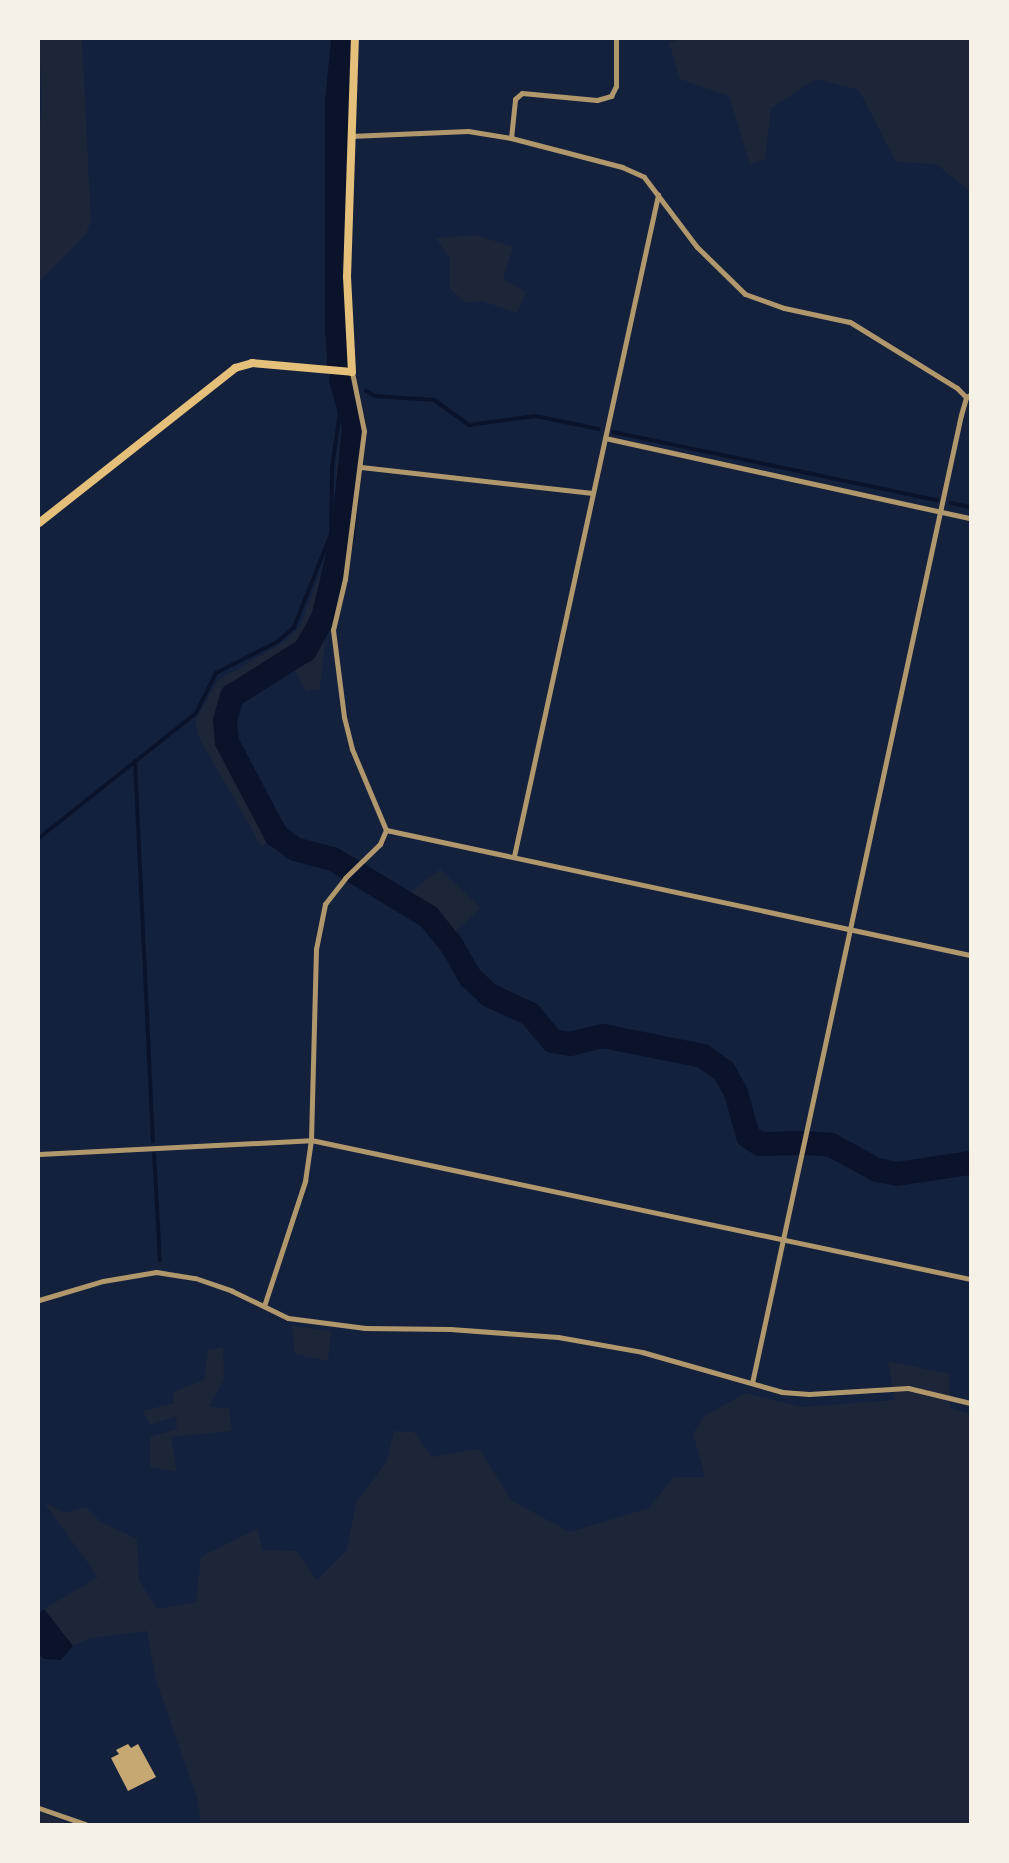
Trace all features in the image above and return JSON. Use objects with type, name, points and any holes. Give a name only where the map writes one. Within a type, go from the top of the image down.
[{"type":"main road","points":[[39,523],[235,368],[252,363],[352,372],[348,332],[347,277],[355,39]]},
{"type":"street","points":[[511,138],[515,99],[522,93],[597,100],[611,96],[616,86],[616,39]]},
{"type":"street","points":[[350,136],[468,131],[511,138],[622,167],[644,177],[698,247],[745,294],[784,308],[850,322],[968,396],[940,512],[752,1383]]},
{"type":"street","points":[[514,855],[658,195]]},
{"type":"street","points":[[264,1306],[304,1181],[311,1140],[316,949],[325,904],[345,878],[380,844],[386,830],[352,749],[344,717],[333,630],[345,579],[364,431],[352,372]]},
{"type":"street","points":[[605,438],[970,518]]},
{"type":"street","points":[[361,467],[593,493]]},
{"type":"street","points":[[386,830],[514,855],[970,955]]},
{"type":"street","points":[[39,1154],[311,1140],[970,1279]]},
{"type":"street","points":[[39,1300],[103,1281],[156,1272],[195,1278],[288,1318],[365,1328],[450,1329],[558,1336],[642,1352],[782,1392],[809,1394],[908,1388],[970,1403]]},
{"type":"street","points":[[39,1808],[85,1824]]},
{"type":"shaded area","points":[[39,39],[82,39],[91,222],[85,235],[39,282],[39,139],[42,104]]},
{"type":"shaded area","points":[[680,39],[970,39],[970,191],[936,164],[896,162],[859,90],[816,79],[771,108],[765,159],[750,164],[729,96],[680,79],[669,43]]},
{"type":"shaded area","points":[[476,235],[513,247],[503,279],[526,292],[517,313],[482,301],[467,303],[450,289],[450,259],[436,238]]},
{"type":"shaded area","points":[[343,424],[350,428],[340,534],[320,611],[325,641],[320,689],[306,691],[286,652],[227,690],[218,721],[223,744],[271,838],[262,847],[199,738],[195,720],[219,679],[283,643],[300,627],[335,535],[336,469]]},
{"type":"shaded area","points":[[440,869],[481,908],[456,931],[406,896]]},
{"type":"shaded area","points":[[292,1326],[331,1331],[328,1361],[295,1354]]},
{"type":"shaded area","points":[[223,1347],[224,1379],[209,1407],[229,1408],[232,1431],[171,1437],[177,1472],[150,1467],[150,1437],[177,1429],[176,1416],[151,1425],[142,1411],[174,1403],[173,1392],[204,1380],[208,1350]]},
{"type":"shaded area","points":[[888,1361],[949,1374],[950,1408],[970,1414],[970,1824],[201,1824],[197,1798],[156,1680],[147,1631],[90,1638],[73,1646],[44,1609],[98,1577],[43,1501],[64,1513],[86,1507],[101,1522],[137,1539],[139,1580],[157,1609],[196,1602],[201,1557],[257,1529],[263,1550],[296,1551],[317,1580],[347,1550],[356,1503],[387,1461],[394,1431],[414,1432],[432,1457],[479,1449],[512,1501],[570,1532],[649,1508],[674,1477],[705,1477],[693,1433],[705,1416],[745,1393],[802,1407],[895,1400]]},
{"type":"shaded area","points":[[44,1609],[73,1646],[61,1660],[44,1659],[39,1654],[39,1614]]},
{"type":"shaded area","points":[[39,1812],[69,1824],[39,1824]]},
{"type":"building","points":[[128,1744],[131,1748],[138,1744],[156,1777],[128,1791],[111,1758],[119,1754],[116,1750]]},
{"type":"waterway","points":[[339,365],[337,103],[343,39]]},
{"type":"waterway","points":[[341,379],[354,427],[343,534],[323,618],[305,650],[232,696],[225,720],[227,742],[276,835],[295,849],[333,859],[429,917],[451,944],[470,977],[489,995],[530,1014],[553,1041],[570,1044],[603,1036],[703,1056],[724,1071],[736,1093],[748,1136],[760,1144],[831,1145],[877,1170],[897,1174],[970,1163]]},
{"type":"waterway","points":[[39,838],[196,713],[216,673],[277,642],[294,627],[331,534],[332,468],[343,391]]},
{"type":"waterway","points":[[366,391],[375,396],[434,400],[469,425],[535,416],[599,429]]},
{"type":"waterway","points":[[613,432],[937,500]]},
{"type":"waterway","points":[[951,503],[970,507]]},
{"type":"waterway","points":[[135,761],[153,1142]]},
{"type":"waterway","points":[[154,1154],[160,1261]]}]
